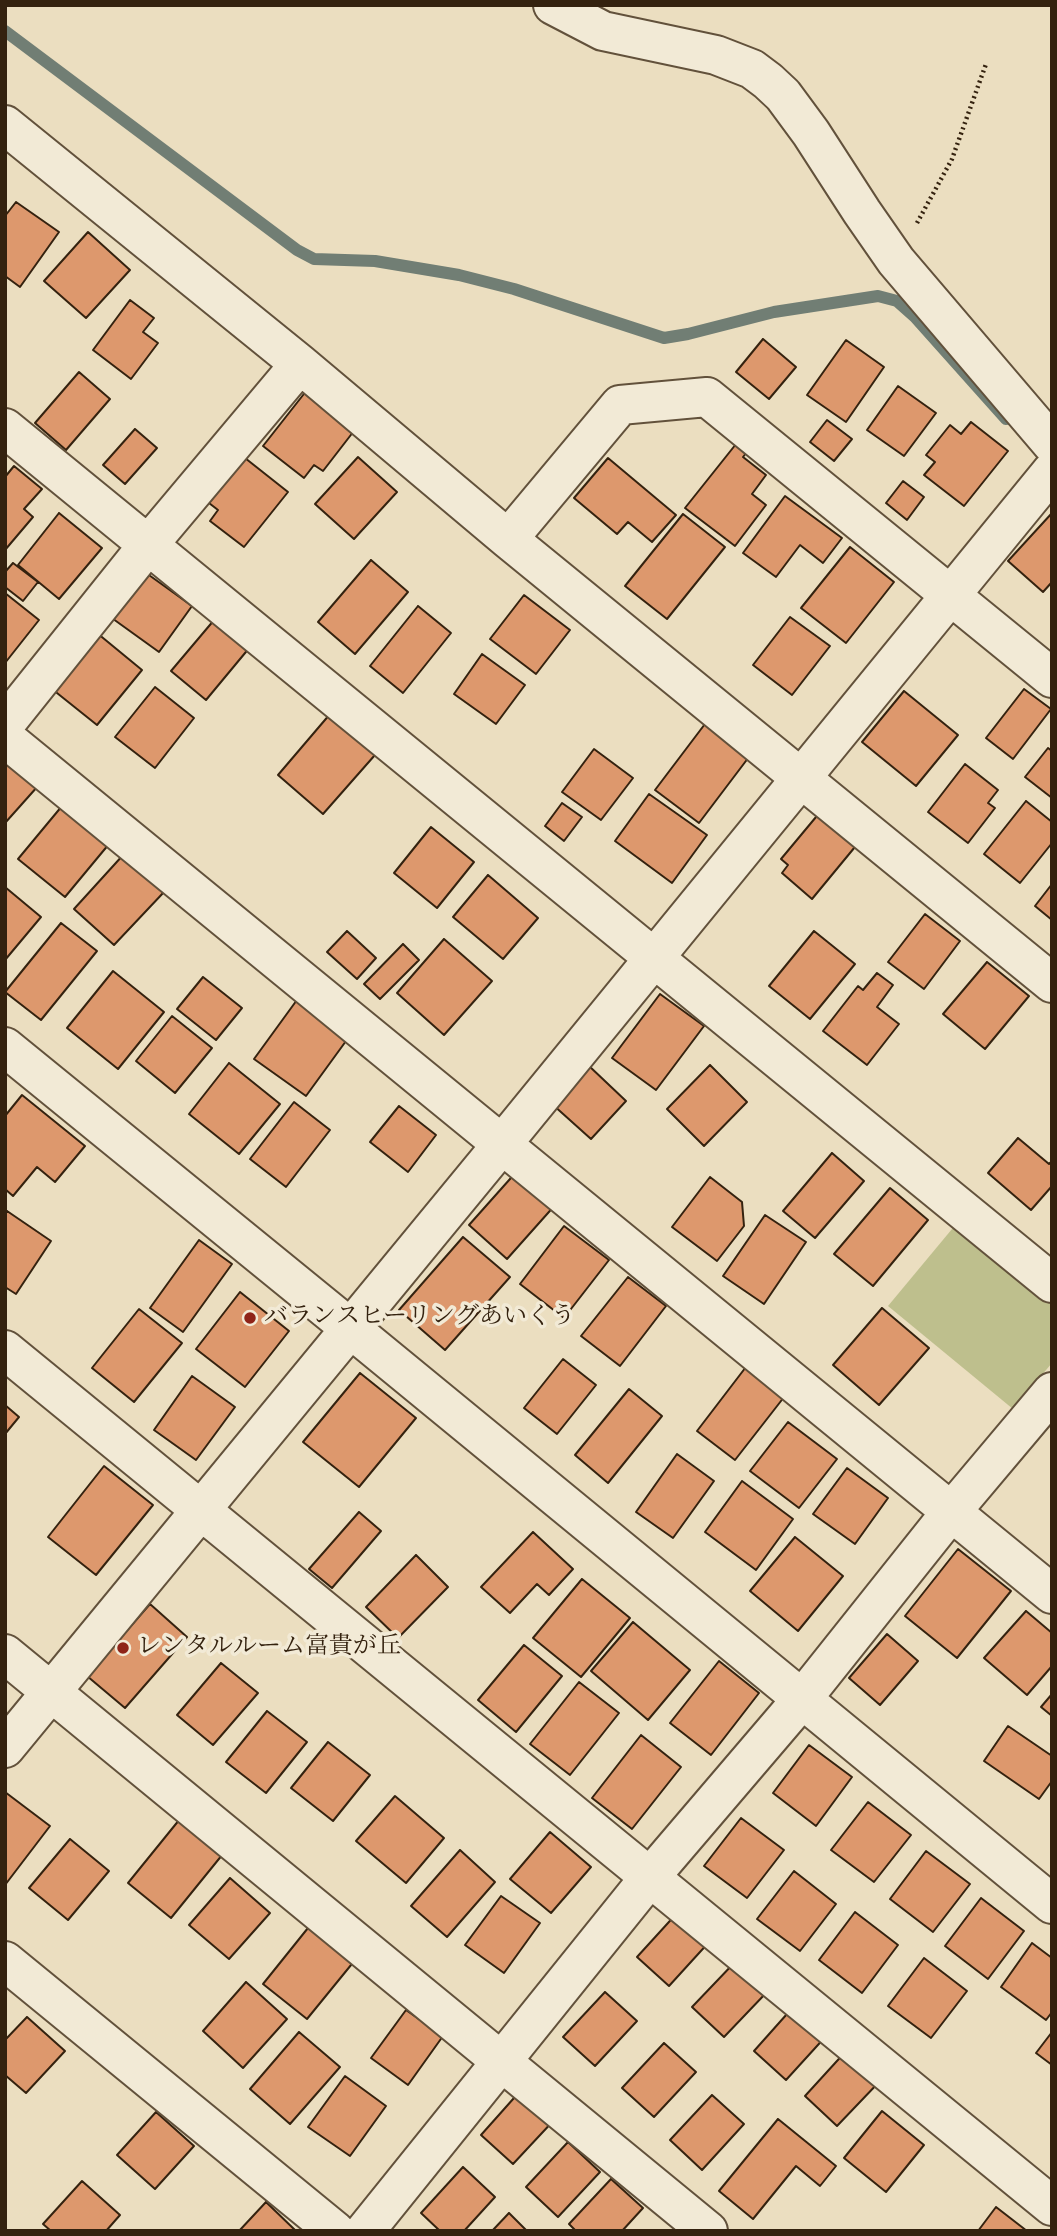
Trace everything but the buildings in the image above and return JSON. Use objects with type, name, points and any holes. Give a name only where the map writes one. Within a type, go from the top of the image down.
[{"type":"street","points":[[553,5],[603,31],[716,55],[760,75],[783,95],[896,261],[1052,444]]},
{"type":"street","points":[[5,125],[300,364],[508,539],[1052,983]]},
{"type":"street","points":[[5,724],[148,545],[300,364]]},
{"type":"street","points":[[508,539],[620,405],[707,397],[1052,678]]},
{"type":"street","points":[[5,428],[1052,1283]]},
{"type":"street","points":[[5,1748],[1047,478]]},
{"type":"street","points":[[5,738],[1052,1594]]},
{"type":"street","points":[[5,1047],[1052,1904]]},
{"type":"street","points":[[5,1350],[1052,2206]]},
{"type":"street","points":[[365,2231],[650,1877],[802,1699],[1052,1392]]},
{"type":"street","points":[[5,1654],[708,2231]]},
{"type":"street","points":[[5,1961],[335,2231]]},
{"type":"path","points":[[896,261],[952,159],[986,64]]},
{"type":"green space","points":[[957,1223],[1052,1302],[1052,1363],[1013,1409],[888,1306]]},
{"type":"waterway","points":[[5,31],[297,250],[314,259],[375,261],[459,275],[514,289],[664,338],[774,312],[878,296],[897,301],[915,317],[1006,419]]},
{"type":"place","name":"バランスヒーリングあいくう","points":[[250,1318]]},
{"type":"place","name":"レンタルルーム富貴が丘","points":[[123,1648]]}]
